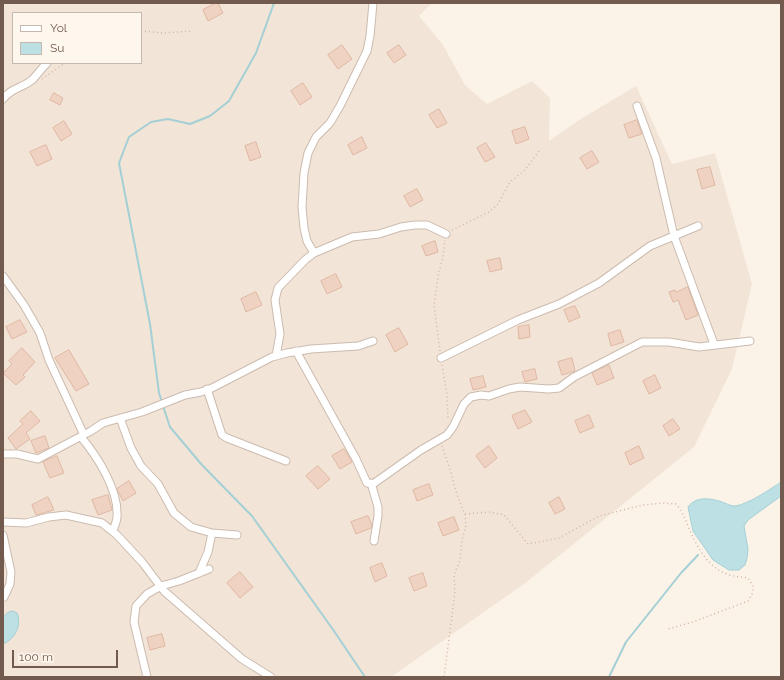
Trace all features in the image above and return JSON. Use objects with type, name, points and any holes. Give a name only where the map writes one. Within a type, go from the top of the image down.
[{"type":"street","points":[[314,253],[307,241],[302,207],[304,173],[308,153],[316,137],[330,123],[340,106],[367,51],[373,3]]},
{"type":"street","points":[[3,99],[12,90],[22,87],[32,80],[46,64]]},
{"type":"street","points":[[637,106],[656,158],[674,236],[714,344]]},
{"type":"street","points":[[276,356],[280,334],[275,300],[278,288],[305,260],[314,253],[352,237],[378,234],[415,224],[427,225],[446,234]]},
{"type":"street","points":[[441,358],[518,320],[559,304],[599,283],[650,246],[698,226]]},
{"type":"street","points":[[3,276],[24,305],[40,333],[49,360],[83,436],[100,463],[111,486],[118,518],[113,531]]},
{"type":"street","points":[[3,454],[17,454],[38,459],[83,436],[103,423],[142,412],[169,400],[207,390],[276,356],[296,351],[329,347],[358,346],[373,341]]},
{"type":"street","points":[[296,351],[356,459],[367,483],[373,484],[421,450],[447,435],[453,427],[464,404],[471,397],[481,395],[489,396],[520,387],[548,389],[559,388],[574,376],[642,342],[669,342],[699,347],[714,344],[750,341]]},
{"type":"street","points":[[207,390],[222,435],[286,461]]},
{"type":"street","points":[[120,418],[131,448],[141,466],[158,484],[174,513],[190,527],[212,533],[237,535]]},
{"type":"street","points":[[371,483],[378,506],[374,541]]},
{"type":"street","points":[[3,522],[26,523],[49,517],[66,515],[102,523],[113,531],[142,562],[161,586],[242,659],[271,677]]},
{"type":"street","points":[[199,573],[208,552],[212,533]]},
{"type":"street","points":[[3,535],[11,572],[10,584],[4,597]]},
{"type":"street","points":[[146,677],[134,622],[136,606],[147,594],[161,586],[209,570]]},
{"type":"path","points":[[142,31],[163,33],[192,31]]},
{"type":"path","points":[[449,432],[446,395],[434,305],[446,234],[489,212],[498,204],[510,182],[525,170],[539,151]]},
{"type":"path","points":[[439,439],[449,466],[458,498],[465,514],[466,526],[462,540],[460,560],[454,575],[454,599],[444,677]]},
{"type":"path","points":[[465,514],[489,512],[504,515],[528,544],[559,538],[599,516],[643,505],[663,503],[676,504],[681,510],[691,533],[705,557],[716,570],[730,576],[748,578],[752,586],[752,595],[748,602],[668,629]]},
{"type":"shaded area","points":[[3,3],[432,3],[419,16],[443,45],[465,85],[487,104],[532,81],[550,98],[549,141],[579,120],[636,86],[672,164],[715,153],[752,284],[732,369],[694,447],[524,584],[391,677],[3,677]]},
{"type":"water","points":[[781,482],[781,496],[748,520],[744,526],[748,549],[745,565],[739,570],[729,570],[713,560],[693,531],[688,507],[691,503],[708,499],[732,506],[739,505],[758,497]]},
{"type":"water","points":[[13,611],[17,613],[19,623],[18,627],[11,639],[3,644],[3,618],[7,613]]},
{"type":"building","points":[[218,3],[223,13],[208,21],[203,10]]},
{"type":"building","points":[[342,45],[352,59],[338,69],[328,55]]},
{"type":"building","points":[[399,45],[406,55],[394,63],[387,53]]},
{"type":"building","points":[[303,83],[312,97],[300,105],[291,91]]},
{"type":"building","points":[[54,93],[63,98],[60,105],[50,100]]},
{"type":"building","points":[[439,109],[447,123],[437,128],[429,115]]},
{"type":"building","points":[[637,120],[642,134],[629,138],[624,125]]},
{"type":"building","points":[[64,121],[72,134],[61,141],[53,128]]},
{"type":"building","points":[[525,127],[529,139],[516,144],[512,131]]},
{"type":"building","points":[[362,137],[367,148],[353,155],[348,145]]},
{"type":"building","points":[[256,142],[261,157],[250,161],[245,146]]},
{"type":"building","points":[[486,143],[495,157],[485,162],[477,148]]},
{"type":"building","points":[[46,145],[52,159],[37,166],[30,152]]},
{"type":"building","points":[[592,151],[599,162],[587,169],[580,158]]},
{"type":"building","points":[[710,167],[715,185],[702,189],[697,170]]},
{"type":"building","points":[[417,189],[423,200],[410,207],[404,196]]},
{"type":"building","points":[[435,241],[438,252],[426,256],[422,246]]},
{"type":"building","points":[[500,258],[502,269],[490,272],[487,261]]},
{"type":"building","points":[[336,274],[342,287],[327,294],[321,281]]},
{"type":"building","points":[[688,287],[698,315],[686,320],[678,300],[673,302],[669,292],[675,290],[676,292]]},
{"type":"building","points":[[256,292],[262,305],[246,312],[241,299]]},
{"type":"building","points":[[575,306],[580,317],[569,322],[564,310]]},
{"type":"building","points":[[20,320],[27,332],[12,339],[6,327]]},
{"type":"building","points":[[529,325],[530,337],[519,339],[518,327]]},
{"type":"building","points":[[399,328],[408,344],[395,352],[386,335]]},
{"type":"building","points":[[620,330],[624,342],[611,346],[608,334]]},
{"type":"building","points":[[22,348],[35,362],[23,375],[25,377],[16,385],[3,373],[12,364],[9,361]]},
{"type":"building","points":[[69,350],[89,384],[76,391],[55,358]]},
{"type":"building","points":[[572,358],[575,371],[562,375],[558,362]]},
{"type":"building","points":[[609,365],[614,378],[597,385],[592,373]]},
{"type":"building","points":[[535,369],[537,379],[525,382],[522,372]]},
{"type":"building","points":[[655,375],[661,388],[649,394],[643,381]]},
{"type":"building","points":[[483,376],[486,387],[473,390],[470,379]]},
{"type":"building","points":[[525,410],[532,422],[518,429],[512,416]]},
{"type":"building","points":[[31,411],[40,421],[26,433],[30,439],[16,449],[8,438],[23,424],[20,421]]},
{"type":"building","points":[[589,415],[594,427],[580,433],[575,421]]},
{"type":"building","points":[[673,419],[680,429],[669,436],[663,426]]},
{"type":"building","points":[[45,436],[49,448],[36,453],[31,441]]},
{"type":"building","points":[[489,446],[497,458],[485,468],[476,456]]},
{"type":"building","points":[[639,446],[644,458],[630,465],[625,453]]},
{"type":"building","points":[[344,449],[352,462],[340,469],[332,456]]},
{"type":"building","points":[[57,456],[64,473],[50,478],[43,462]]},
{"type":"building","points":[[318,466],[330,479],[318,489],[306,476]]},
{"type":"building","points":[[129,481],[136,493],[123,501],[117,489]]},
{"type":"building","points":[[429,484],[433,495],[417,501],[413,490]]},
{"type":"building","points":[[108,495],[112,510],[98,515],[92,500]]},
{"type":"building","points":[[48,497],[54,510],[36,515],[32,505]]},
{"type":"building","points":[[559,497],[565,509],[555,514],[549,503]]},
{"type":"building","points":[[368,516],[372,525],[371,528],[356,534],[351,522]]},
{"type":"building","points":[[454,517],[459,530],[443,536],[438,523]]},
{"type":"building","points":[[382,563],[387,576],[375,582],[370,568]]},
{"type":"building","points":[[240,572],[253,587],[240,598],[227,583]]},
{"type":"building","points":[[423,573],[427,586],[414,591],[409,578]]},
{"type":"building","points":[[162,634],[165,646],[150,650],[147,638]]},
{"type":"waterway","points":[[162,402],[159,393],[150,324],[119,163],[129,137],[151,122],[168,119],[190,124],[210,116],[229,101],[256,53],[274,3]]},
{"type":"waterway","points":[[163,406],[170,427],[202,465],[252,516],[365,677]]},
{"type":"waterway","points":[[609,677],[626,642],[681,573],[698,555]]}]
